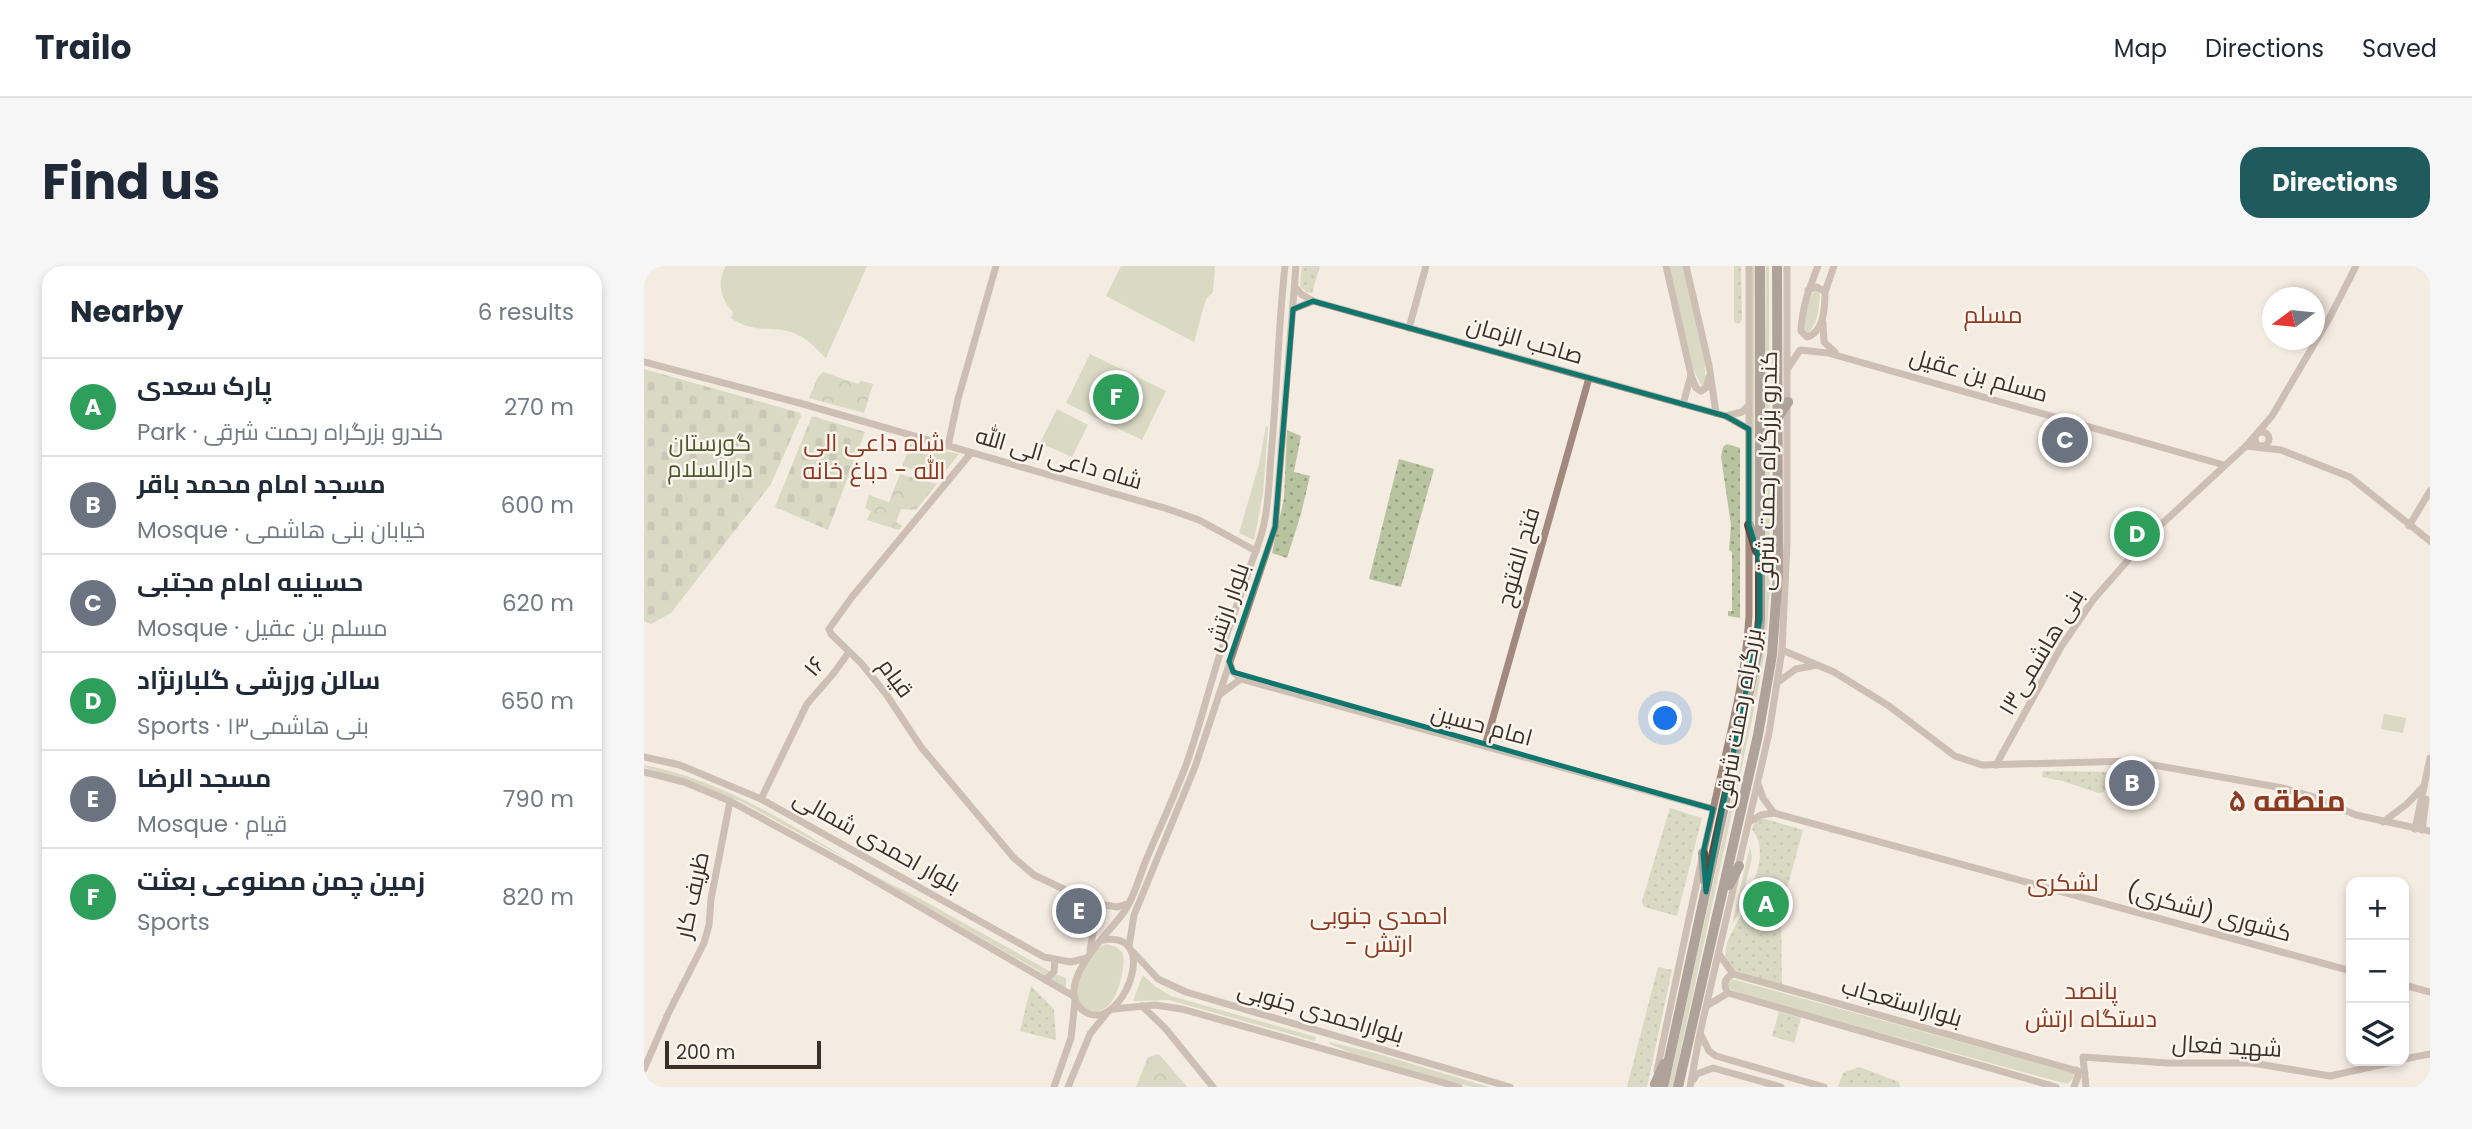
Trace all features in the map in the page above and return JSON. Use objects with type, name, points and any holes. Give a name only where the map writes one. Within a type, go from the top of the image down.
[{"type":"highway","name":"بزرگراه رحمت شرقی","points":[[1657,1086],[1671,1048],[1706,892],[1749,694],[1760,619],[1760,266]]},
{"type":"highway","name":"بزرگراه رحمت شرقی","points":[[1678,1087],[1722,898],[1767,690],[1772,655],[1778,574],[1777,266]]},
{"type":"highway","points":[[1777,418],[1788,402]]},
{"type":"highway","points":[[1749,525],[1760,561]]},
{"type":"highway","points":[[1778,574],[1784,612]]},
{"type":"highway","points":[[1736,716],[1749,694]]},
{"type":"highway","points":[[1703,853],[1706,892]]},
{"type":"highway","points":[[1722,898],[1739,866]]},
{"type":"street","points":[[948,446],[958,399],[996,266]]},
{"type":"street","name":"بلوار ارتش","points":[[1103,940],[1128,904],[1186,764],[1264,524],[1285,266]]},
{"type":"street","name":"بلوار ارتش","points":[[1131,950],[1131,925],[1195,767],[1275,527],[1296,266]]},
{"type":"street","points":[[1409,328],[1426,266]]},
{"type":"street","points":[[1666,266],[1691,374],[1696,388],[1703,391],[1709,380],[1709,365]]},
{"type":"street","points":[[1686,266],[1709,365],[1716,413]]},
{"type":"street","name":"کندرو بزرگراه رحمت شرقی","points":[[1703,853],[1736,716],[1748,625],[1749,266]]},
{"type":"street","name":"کندرو بزرگراه رحمت شرقی","points":[[1691,1085],[1700,1033],[1769,733],[1782,650],[1787,544],[1787,266]]},
{"type":"street","points":[[1834,266],[1825,292],[1824,342],[1844,358]]},
{"type":"street","points":[[2262,446],[2267,444],[2269,438],[2272,416],[2330,317],[2356,266]]},
{"type":"street","points":[[1817,270],[1819,282],[1829,283]]},
{"type":"street","points":[[1807,337],[1801,331],[1804,303],[1817,270]]},
{"type":"street","name":"صاحب الزمان","points":[[1295,287],[1312,301],[1726,416]]},
{"type":"street","points":[[1808,290],[1817,287],[1825,292]]},
{"type":"street","points":[[1787,300],[1794,307],[1804,303]]},
{"type":"street","points":[[1293,309],[1312,301]]},
{"type":"street","points":[[1787,374],[1789,364],[1807,337],[1818,330],[1824,313]]},
{"type":"street","name":"مسلم بن عقیل","points":[[1800,350],[1815,350],[2224,464]]},
{"type":"street","name":"شاه داعی الی الله","points":[[644,362],[741,387],[1187,515],[1256,551]]},
{"type":"street","points":[[1683,404],[1691,374]]},
{"type":"street","name":"فتح الفتوح","points":[[1485,746],[1589,378]]},
{"type":"street","points":[[1726,416],[1742,412],[1749,404]]},
{"type":"street","points":[[1726,416],[1749,429]]},
{"type":"street","name":"بنی هاشمی۱۳","points":[[1996,765],[2061,647],[2093,600],[2143,542],[2246,446],[2272,416]]},
{"type":"street","points":[[2262,446],[2255,441],[2256,435],[2264,433],[2281,450]]},
{"type":"street","points":[[2246,446],[2281,450],[2350,477],[2430,541]]},
{"type":"street","name":"قیام","points":[[971,453],[829,629],[861,663],[886,694],[921,747],[1014,858],[1034,875],[1093,903],[1117,907],[1128,904]]},
{"type":"street","points":[[2409,526],[2430,491]]},
{"type":"street","points":[[1782,650],[1834,672],[1889,706],[1955,756],[1982,765],[2131,761],[2283,788],[2331,803],[2356,815],[2422,830],[2430,760]]},
{"type":"street","name":"۱۶","points":[[761,799],[807,704],[849,652]]},
{"type":"street","points":[[1218,695],[1241,679],[1233,672],[1229,661]]},
{"type":"street","points":[[1777,683],[1796,669],[1818,665]]},
{"type":"street","name":"امام حسین","points":[[1241,679],[1713,809]]},
{"type":"street","name":"بلوار احمدی شمالی","points":[[644,757],[680,765],[761,799],[1044,957],[1071,962],[1088,955]]},
{"type":"street","name":"بلوار احمدی شمالی","points":[[644,772],[684,782],[730,801],[853,868],[1075,998]]},
{"type":"street","points":[[1749,822],[1761,815],[1774,813],[1763,798],[1758,783]]},
{"type":"street","points":[[2383,822],[2426,785]]},
{"type":"street","points":[[2426,785],[2430,805]]},
{"type":"street","name":"ظریف کار","points":[[644,1069],[704,943],[730,801]]},
{"type":"street","name":"کشوری (لشکری)","points":[[1774,813],[2346,970]]},
{"type":"street","points":[[1657,1086],[1703,853]]},
{"type":"street","points":[[853,868],[861,854]]},
{"type":"street","points":[[1054,1087],[1069,1048],[1077,980],[1088,955],[1096,917],[1093,903]]},
{"type":"street","points":[[1120,918],[1120,928],[1126,930],[1131,925]]},
{"type":"street","points":[[1068,1087],[1090,1034],[1121,1000],[1133,972],[1131,950],[1121,941],[1103,940],[1096,944],[1088,955]]},
{"type":"street","name":"بلواراحمدی جنوبی","points":[[1131,950],[1158,979],[1171,987],[1510,1087]]},
{"type":"street","points":[[1708,1005],[1728,993],[1725,983],[1733,974],[1719,954]]},
{"type":"street","points":[[1045,980],[1054,972],[1055,960]]},
{"type":"street","name":"بلواراستعجاب","points":[[1733,974],[2085,1073]]},
{"type":"street","points":[[2409,986],[2430,992]]},
{"type":"street","name":"بلواراستعجاب","points":[[1728,993],[2056,1087]]},
{"type":"street","points":[[1075,998],[1080,1008],[1097,1016],[1142,1006],[1169,1007],[1459,1087]]},
{"type":"street","points":[[1142,1006],[1165,1028],[1213,1087]]},
{"type":"street","points":[[1165,1028],[1163,1019],[1165,1010],[1169,1007]]},
{"type":"street","points":[[1321,1048],[1324,1032]]},
{"type":"street","points":[[1700,1033],[1703,1043],[1716,1056],[1824,1087]]},
{"type":"street","points":[[1069,1048],[1074,1043],[1079,1043],[1081,1054]]},
{"type":"street","points":[[2409,1058],[2430,1054]]},
{"type":"street","points":[[1713,1068],[1712,1062],[1716,1056]]},
{"type":"street","name":"شهید فعال","points":[[2085,1073],[2083,1057],[2168,1063],[2252,1063],[2330,1076],[2375,1066]]},
{"type":"street","points":[[1691,1085],[1697,1074],[1713,1068],[1780,1087],[1783,1075]]},
{"type":"street","points":[[2074,1087],[2078,1076],[2076,1070]]},
{"type":"street","points":[[2085,1073],[2086,1087]]},
{"type":"street","points":[[1471,1076],[1497,1087]]},
{"type":"highlighted area","points":[[1313,301],[1726,416],[1749,429],[1749,525],[1760,560],[1760,619],[1706,892],[1703,853],[1713,809],[1233,672],[1229,661],[1275,527],[1293,309]]},
{"type":"green space","points":[[726,266],[867,266],[826,358],[807,341],[791,332],[749,327],[731,318],[733,312],[725,302],[721,284]]},
{"type":"green space","points":[[1121,266],[1215,266],[1213,292],[1206,299],[1194,342],[1106,296]]},
{"type":"green space","points":[[1302,266],[1320,266],[1312,293],[1306,292],[1300,286]]},
{"type":"green space","points":[[1668,266],[1684,266],[1705,361],[1703,388],[1691,365]]},
{"type":"green space","points":[[1734,266],[1741,266],[1742,319],[1739,324],[1734,322]]},
{"type":"green space","points":[[1752,266],[1755,266],[1754,532],[1752,523]]},
{"type":"green space","points":[[1766,266],[1769,266],[1770,585],[1766,645],[1673,1087],[1668,1087],[1749,720],[1761,650]]},
{"type":"green space","points":[[1816,290],[1820,294],[1818,310],[1814,325],[1808,333],[1805,329],[1807,308]]},
{"type":"green space","points":[[1090,354],[1166,391],[1142,440],[1066,403]]},
{"type":"green space","name":"گورستان دارالسلام","points":[[644,369],[800,413],[801,416],[771,484],[671,613],[651,624],[644,621]]},
{"type":"green space","points":[[823,372],[858,384],[861,381],[873,384],[864,413],[809,398]]},
{"type":"green space","points":[[1057,409],[1088,425],[1072,457],[1040,443]]},
{"type":"green space","name":"گورستان دارالسلام","points":[[812,416],[865,432],[828,530],[775,507]]},
{"type":"green space","points":[[1266,426],[1263,494],[1254,540],[1239,533],[1259,464]]},
{"type":"green space","points":[[1287,430],[1301,436],[1294,472],[1310,476],[1287,558],[1272,553],[1284,498]]},
{"type":"green space","points":[[911,443],[959,454],[940,478],[902,467]]},
{"type":"green space","points":[[1727,444],[1740,448],[1740,618],[1728,616],[1728,611],[1732,611],[1732,552],[1729,550],[1731,525],[1721,457],[1723,447]]},
{"type":"green space","points":[[1399,459],[1434,469],[1401,587],[1369,579]]},
{"type":"green space","points":[[900,474],[937,484],[916,510],[901,509],[896,522],[902,526],[899,530],[867,520],[871,511],[865,508],[869,495],[889,502]]},
{"type":"green space","points":[[2384,714],[2406,718],[2403,733],[2381,729]]},
{"type":"green space","points":[[644,765],[699,780],[751,803],[850,861],[740,801]]},
{"type":"green space","points":[[2043,771],[2113,772],[2104,792],[2098,793],[2042,777]]},
{"type":"green space","points":[[1670,808],[1702,818],[1677,916],[1644,907],[1642,901]]},
{"type":"green space","points":[[1762,818],[1803,830],[1781,910],[1782,986],[1735,972],[1726,956],[1730,935],[1752,899],[1750,896],[1760,854],[1757,837],[1752,829],[1755,821]]},
{"type":"green space","points":[[1750,846],[1752,858],[1738,915],[1732,924]]},
{"type":"green space","points":[[863,870],[1066,978],[1066,990],[1039,971]]},
{"type":"green space","points":[[1106,944],[1123,953],[1122,974],[1109,1005],[1092,1011],[1082,1006],[1077,994],[1078,984],[1091,957]]},
{"type":"green space","points":[[1658,967],[1672,970],[1647,1087],[1627,1087]]},
{"type":"green space","points":[[1143,975],[1171,996],[1316,1037],[1315,1041],[1169,1000],[1133,1001]]},
{"type":"green space","points":[[1732,979],[2073,1073],[2074,1078],[2067,1084],[1754,998],[1730,989],[1728,982]]},
{"type":"green space","points":[[1031,986],[1054,1009],[1056,1040],[1020,1031]]},
{"type":"green space","points":[[1779,1012],[1801,1018],[1794,1043],[1772,1036]]},
{"type":"green space","points":[[1329,1042],[1489,1087],[1472,1087],[1354,1054]]},
{"type":"green space","points":[[1159,1054],[1187,1087],[1136,1087],[1148,1057]]},
{"type":"green space","points":[[1859,1067],[1899,1082],[1900,1087],[1838,1087],[1843,1073]]},
{"type":"place","name":"زمین چمن مصنوعی بعثت","points":[[1116,397]]},
{"type":"place","name":"حسینیه امام مجتبی","points":[[2065,440]]},
{"type":"place","name":"سالن ورزشی گلبارنژاد","points":[[2137,534]]},
{"type":"place","name":"مسجد امام محمد باقر","points":[[2132,783]]},
{"type":"place","name":"پارک سعدی","points":[[1766,904]]},
{"type":"place","name":"مسجد الرضا","points":[[1079,911]]},
{"type":"district","name":"مسلم","points":[[1993,315]]},
{"type":"district","name":"شاه داعی الی الله - دباغ خانه","points":[[874,457]]},
{"type":"district","name":"منطقه ۵","points":[[2287,801]]},
{"type":"district","name":"لشکری","points":[[2063,883]]},
{"type":"district","name":"احمدی جنوبی - ارتش","points":[[1379,930]]},
{"type":"district","name":"پانصد دستگاه ارتش","points":[[2091,1005]]}]
